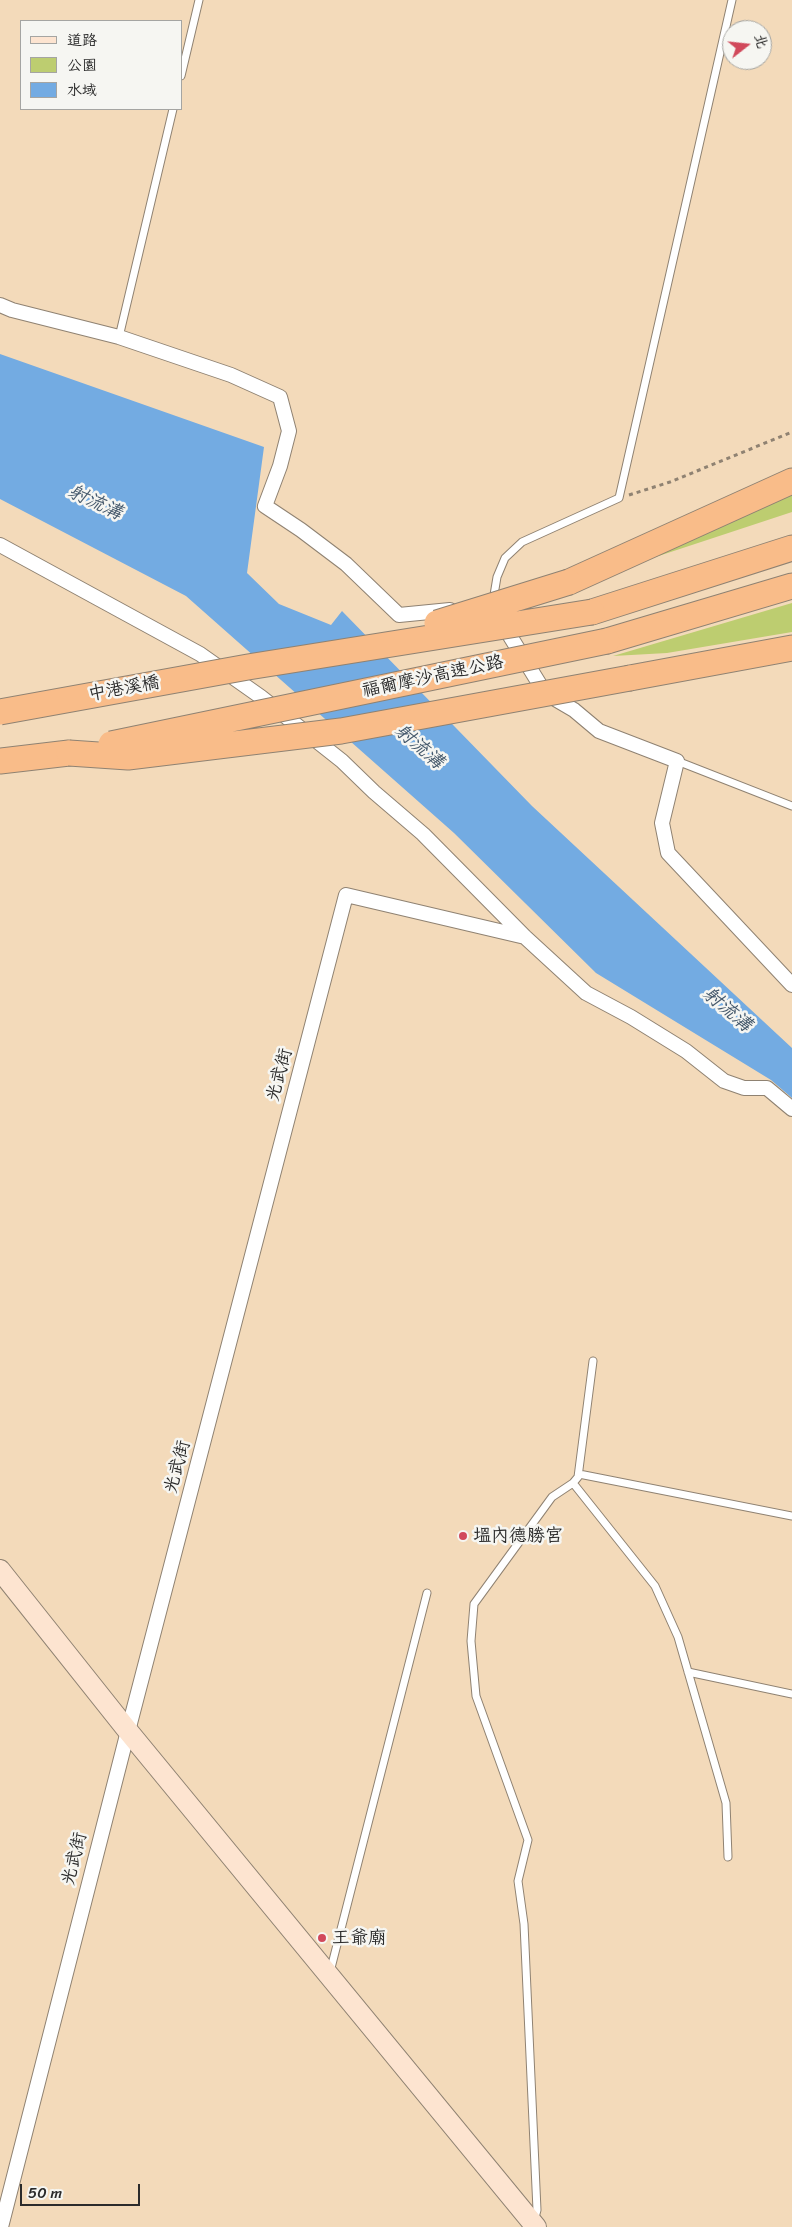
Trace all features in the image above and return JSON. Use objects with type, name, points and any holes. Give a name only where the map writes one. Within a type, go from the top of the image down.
[{"type":"highway","points":[[248,667],[423,627],[569,582],[792,481]]},
{"type":"highway","name":"福爾摩沙高速公路","points":[[248,667],[592,612],[792,548]]},
{"type":"highway","name":"福爾摩沙高速公路","points":[[69,753],[607,641],[792,586]]},
{"type":"highway","points":[[0,761],[69,753],[128,757],[341,732],[792,648]]},
{"type":"highway","name":"中港溪橋","points":[[0,712],[248,667]]},
{"type":"street","points":[[0,305],[12,310],[119,337],[231,375],[280,397],[289,431],[280,466],[265,506],[346,564],[399,615],[492,606],[545,693],[574,710],[599,730],[677,761],[662,823],[668,853],[792,985]]},
{"type":"street","points":[[0,545],[200,654],[261,697],[342,760],[374,792],[423,834],[525,937],[586,993],[631,1017],[686,1051],[724,1081],[744,1088],[767,1088],[792,1109]]},
{"type":"street","name":"光武街","points":[[1,2227],[346,895],[525,937]]},
{"type":"street","points":[[0,1570],[128,1731],[534,2226]]},
{"type":"lane","points":[[182,72],[199,0]]},
{"type":"lane","points":[[492,606],[497,577],[505,558],[522,542],[619,498],[732,0]]},
{"type":"lane","points":[[119,337],[173,110]]},
{"type":"lane","points":[[677,761],[792,806]]},
{"type":"lane","points":[[534,2226],[537,2210],[524,1924],[518,1881],[528,1840],[476,1696],[471,1641],[474,1604],[552,1497],[573,1483],[579,1474],[592,1361]]},
{"type":"lane","points":[[579,1474],[792,1516]]},
{"type":"lane","points":[[573,1483],[655,1586],[678,1637],[726,1803],[728,1857]]},
{"type":"lane","points":[[329,1975],[426,1592]]},
{"type":"lane","points":[[688,1672],[792,1694]]},
{"type":"path","points":[[619,498],[670,482],[792,432]]},
{"type":"green space","points":[[792,493],[792,512],[607,573]]},
{"type":"green space","points":[[792,603],[792,632],[667,653],[613,656]]},
{"type":"water","name":"射流溝","points":[[0,354],[264,447],[247,573],[279,604],[331,625],[342,611],[532,806],[792,1048],[792,1098],[771,1080],[596,973],[454,833],[186,596],[0,499]]},
{"type":"place","name":"塭內德勝宮","points":[[463,1536]]},
{"type":"place","name":"王爺廟","points":[[322,1938]]}]
